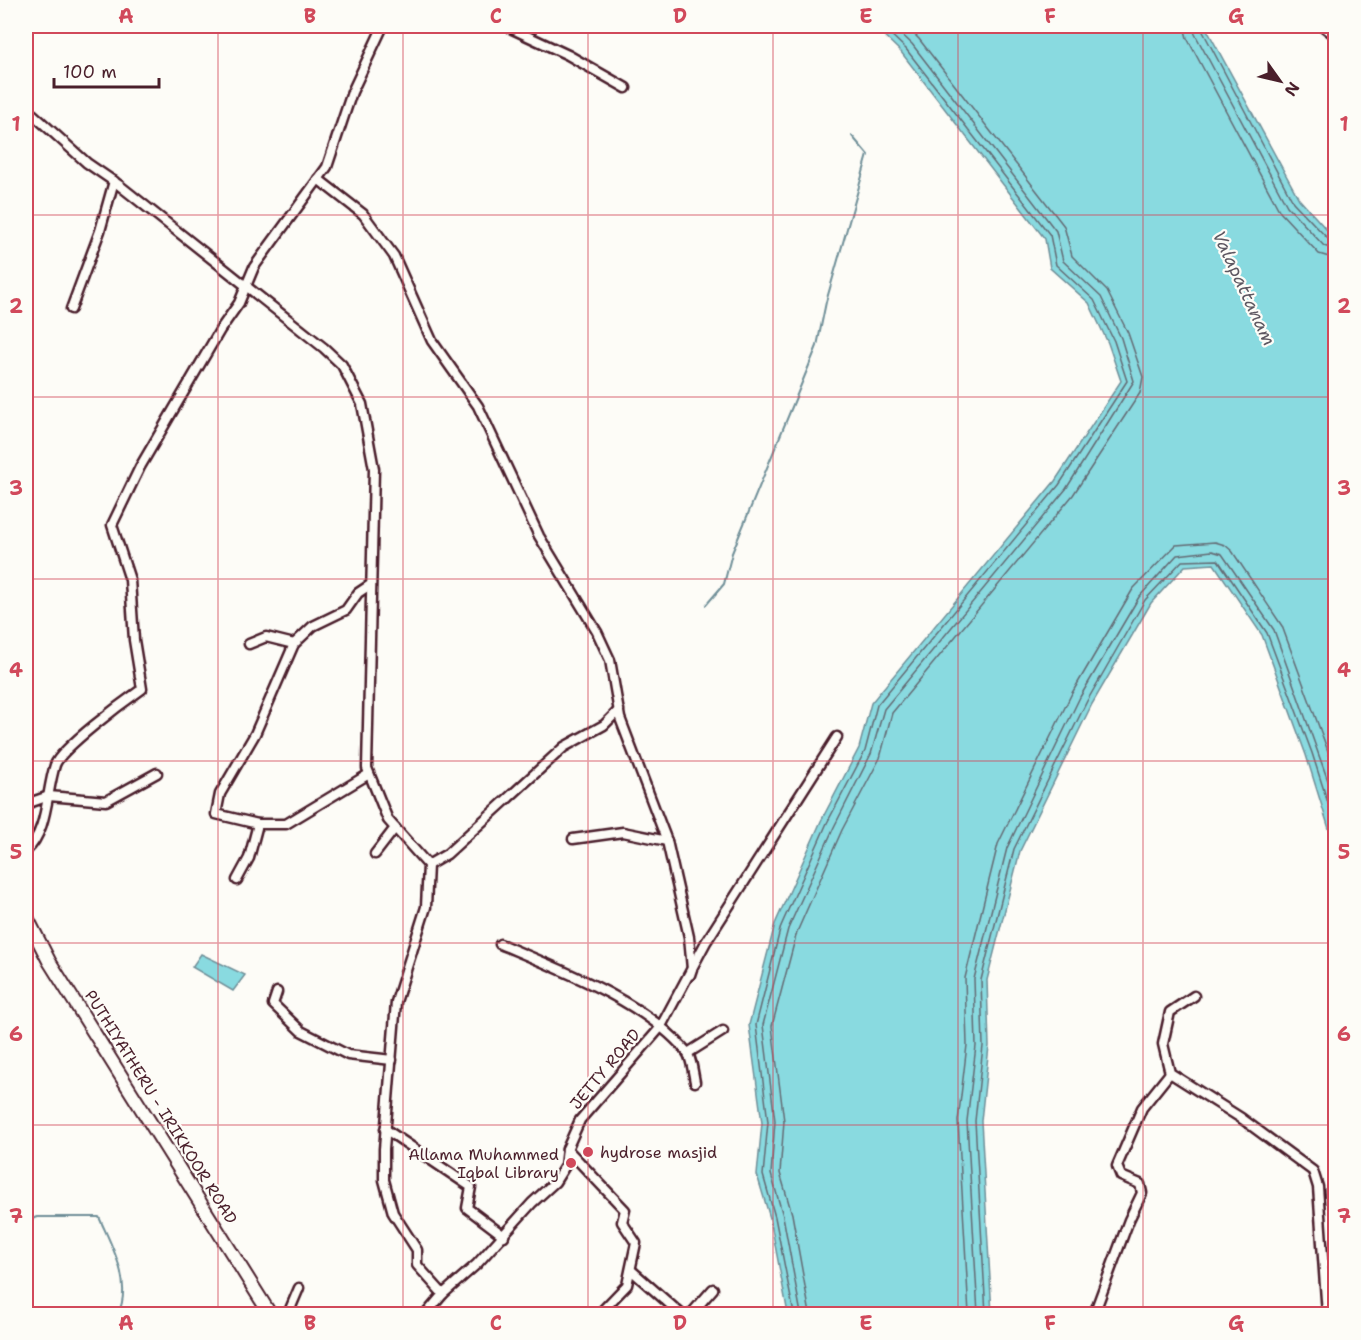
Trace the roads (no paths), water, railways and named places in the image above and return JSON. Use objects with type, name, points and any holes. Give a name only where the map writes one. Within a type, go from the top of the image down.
[{"type":"main road","name":"PUTHIYATHERU - IRIKKOOR ROAD","points":[[26,916],[49,960],[270,1314]]},
{"type":"street","points":[[26,851],[34,843],[50,796],[56,762],[109,711],[142,689],[134,640],[130,580],[112,525],[140,467],[220,330],[239,303],[254,267],[327,167],[352,92],[382,26]]},
{"type":"street","points":[[506,26],[568,55],[626,88]]},
{"type":"street","points":[[1323,26],[1335,36]]},
{"type":"street","points":[[26,108],[87,163],[114,181],[342,365],[362,404],[374,469],[366,706],[367,768],[388,820],[428,865],[426,907],[396,1002],[385,1129],[384,1180],[393,1213],[417,1250],[417,1265],[443,1294]]},
{"type":"street","points":[[318,179],[363,214],[394,256],[432,340],[478,406],[539,536],[597,632],[610,660],[619,710],[667,841],[688,937],[692,969],[690,975]]},
{"type":"street","points":[[71,309],[100,231],[114,181]]},
{"type":"street","points":[[369,774],[286,824],[258,824],[216,814],[220,794],[255,734],[294,644],[313,626],[346,610],[358,593],[370,585]]},
{"type":"street","points":[[249,644],[266,638],[294,644]]},
{"type":"street","points":[[428,865],[447,854],[564,747],[604,725],[619,710]]},
{"type":"street","name":"JETTY ROAD","points":[[426,1314],[443,1294],[461,1280],[532,1203],[555,1182],[565,1166],[567,1149],[580,1120],[660,1028],[706,942],[837,737]]},
{"type":"street","points":[[26,804],[50,796],[106,801],[157,773]]},
{"type":"street","points":[[237,880],[249,858],[258,824]]},
{"type":"street","points":[[375,854],[395,828]]},
{"type":"street","points":[[573,839],[623,832],[667,841]]},
{"type":"street","points":[[500,944],[564,971],[623,1002],[660,1028],[688,1053],[695,1082]]},
{"type":"street","points":[[277,992],[273,1004],[301,1031],[348,1055],[392,1060]]},
{"type":"street","points":[[1194,996],[1170,1012],[1163,1044],[1170,1073],[1241,1118],[1313,1171],[1318,1187],[1327,1314]]},
{"type":"street","points":[[688,1053],[723,1031]]},
{"type":"street","points":[[1094,1314],[1129,1220],[1142,1193],[1140,1184],[1121,1176],[1117,1166],[1142,1108],[1170,1073]]},
{"type":"street","points":[[385,1129],[471,1187],[467,1208],[504,1236]]},
{"type":"street","points":[[567,1149],[625,1210],[622,1222],[636,1243],[627,1285],[599,1314]]},
{"type":"street","points":[[631,1270],[681,1314]]},
{"type":"street","points":[[288,1314],[299,1287]]},
{"type":"street","points":[[690,1314],[713,1289]]},
{"type":"water","name":"Valapattanam","points":[[874,26],[1205,26],[1299,199],[1335,239],[1335,848],[1306,755],[1262,635],[1214,564],[1185,566],[1151,603],[1092,704],[1020,851],[987,980],[989,1046],[981,1121],[992,1314],[788,1314],[770,1218],[757,1175],[762,1123],[749,1025],[775,924],[821,821],[859,748],[871,703],[1055,481],[1121,381],[1108,343],[1089,303],[1050,268],[1045,239],[901,52]]},
{"type":"water","points":[[201,954],[245,975],[233,991],[192,967]]},
{"type":"waterway","points":[[706,605],[724,584],[732,553],[817,346],[826,302],[868,155],[852,136]]},
{"type":"waterway","points":[[26,1149],[26,1166]]},
{"type":"waterway","points":[[26,1221],[37,1217],[99,1217],[115,1253],[122,1278],[122,1302],[118,1314]]},
{"type":"place","name":"hydrose masjid","points":[[588,1152]]},
{"type":"place","name":"Allama Muhammed Iqbal Library","points":[[571,1163]]}]
